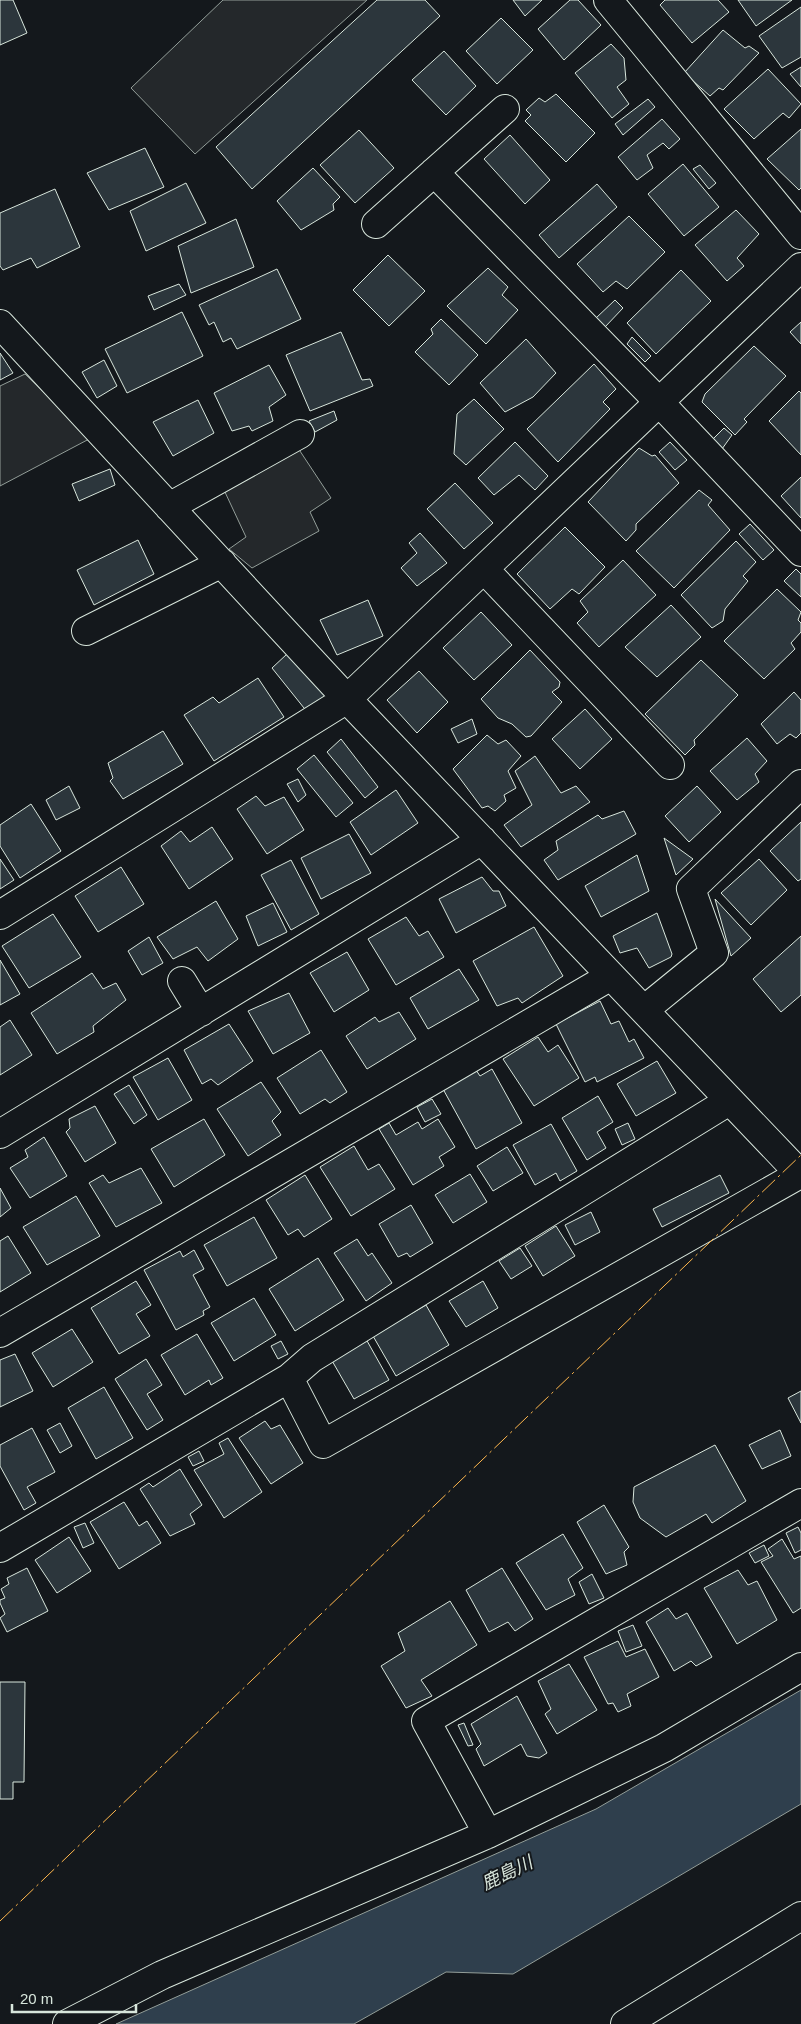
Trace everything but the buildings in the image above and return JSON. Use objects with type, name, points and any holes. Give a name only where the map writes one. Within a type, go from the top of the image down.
[{"type":"street","points":[[608,0],[801,235]]},
{"type":"street","points":[[376,224],[505,109]]},
{"type":"street","points":[[434,172],[659,402],[801,552]]},
{"type":"street","points":[[0,915],[347,698],[801,267]]},
{"type":"street","points":[[0,324],[347,698],[800,1175],[323,1444],[289,1378]]},
{"type":"street","points":[[169,506],[300,434]]},
{"type":"street","points":[[86,632],[222,563]]},
{"type":"street","points":[[484,569],[670,765]]},
{"type":"street","points":[[644,1010],[714,953],[691,890],[801,784]]},
{"type":"street","points":[[0,1134],[482,840]]},
{"type":"street","points":[[0,1333],[611,976]]},
{"type":"street","points":[[182,981],[201,1012]]},
{"type":"street","points":[[0,1548],[289,1378],[312,1358],[729,1101]]},
{"type":"street","points":[[488,1834],[426,1721],[801,1503]]},
{"type":"street","points":[[67,2024],[162,1975],[488,1834],[664,1748],[801,1667]]},
{"type":"street","points":[[625,2024],[801,1916]]},
{"type":"shaded area","points":[[223,0],[367,0],[195,154],[131,88]]},
{"type":"shaded area","points":[[25,374],[91,438],[0,486],[0,386]]},
{"type":"shaded area","points":[[296,445],[331,498],[310,512],[319,531],[252,568],[229,549],[246,537],[224,490]]},
{"type":"water","name":"鹿島川","points":[[801,1690],[801,1804],[513,1974],[446,1972],[354,2024],[116,2024],[596,1809]]},
{"type":"power","points":[[0,1921],[801,1155]]}]
